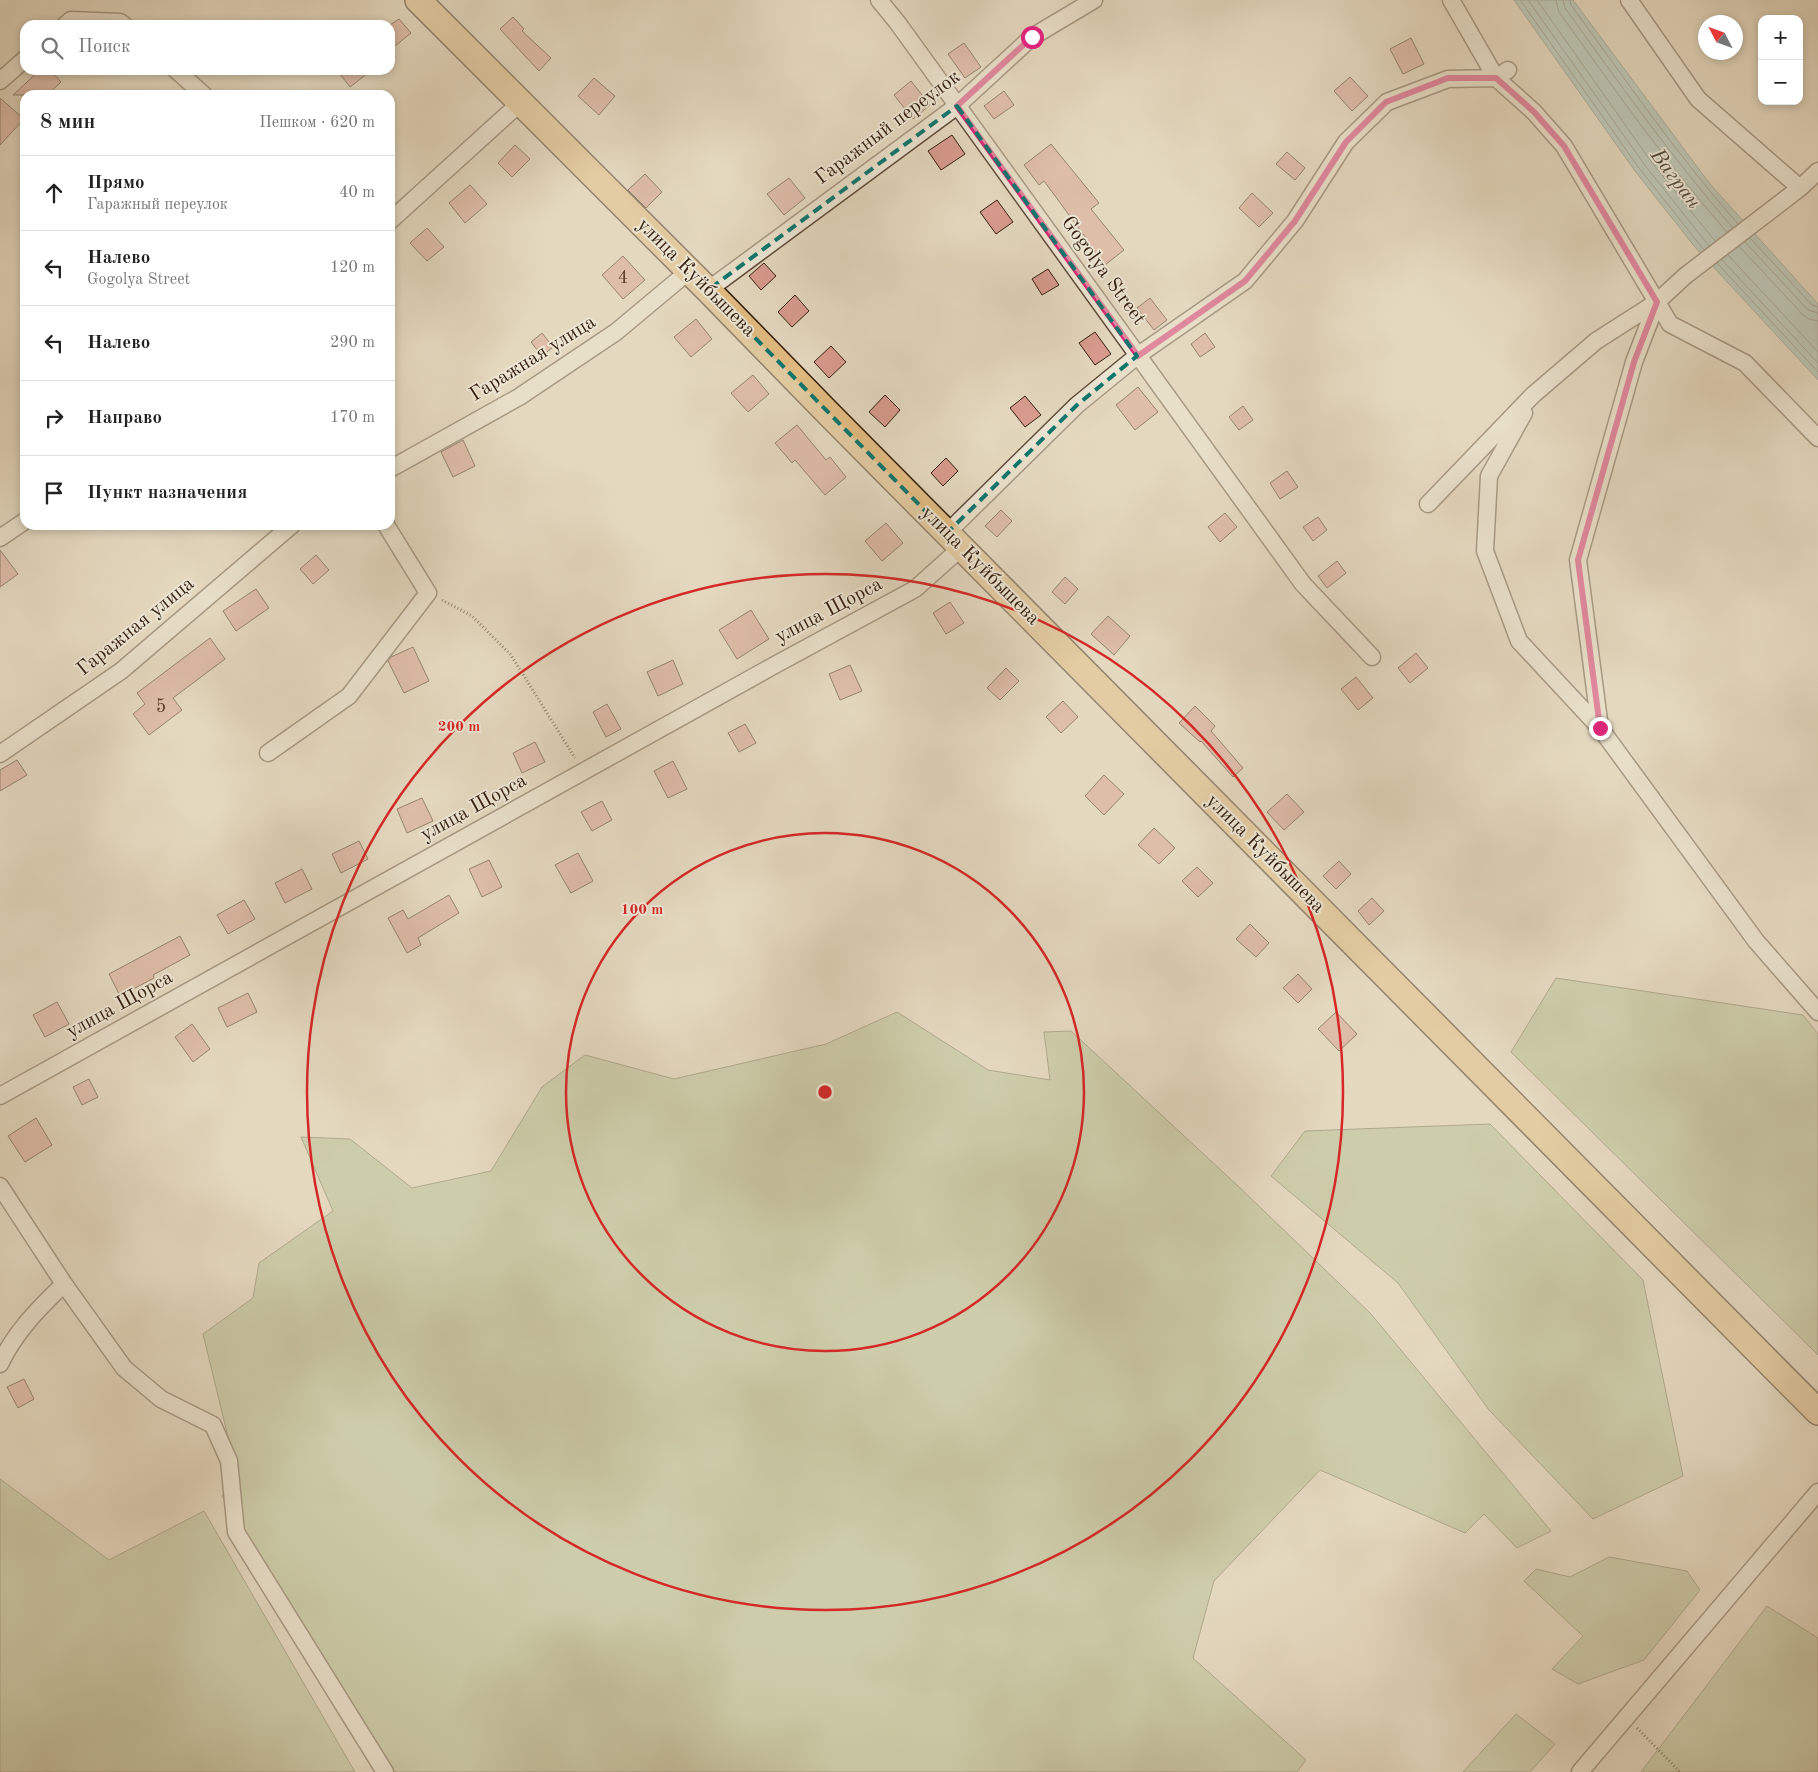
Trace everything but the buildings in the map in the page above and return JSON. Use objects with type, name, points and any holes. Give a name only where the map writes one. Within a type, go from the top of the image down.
[{"type":"highway","name":"улица Куйбышева","points":[[418,0],[708,290],[1818,1412]]},
{"type":"street","name":"Gogolya Street","points":[[879,0],[897,22],[1303,584],[1372,657]]},
{"type":"street","name":"Гаражный переулок","points":[[708,290],[957,106],[1032,37],[1094,0]]},
{"type":"street","points":[[1451,0],[1502,74],[1564,146],[1670,324],[1745,364],[1818,438]]},
{"type":"street","points":[[1629,0],[1698,99],[1800,188]]},
{"type":"street","points":[[71,20],[96,20]]},
{"type":"street","points":[[0,81],[20,63]]},
{"type":"street","name":"улица Щорса","points":[[0,1096],[915,589],[955,540],[1077,405],[1138,356],[1245,281],[1295,221],[1346,142],[1386,102],[1448,78],[1502,74]]},
{"type":"street","points":[[182,75],[198,90]]},
{"type":"street","points":[[395,216],[520,103]]},
{"type":"street","points":[[1428,504],[1534,395],[1596,341],[1657,302],[1684,276],[1800,188],[1818,171]]},
{"type":"street","name":"Гаражная улица","points":[[395,465],[527,392],[616,332],[689,271]]},
{"type":"street","points":[[1600,728],[1578,560],[1634,362],[1657,302]]},
{"type":"street","points":[[1534,395],[1489,476],[1485,550],[1519,641],[1600,728],[1756,941],[1818,1012]]},
{"type":"street","points":[[0,538],[20,524]]},
{"type":"street","name":"Гаражная улица","points":[[0,754],[121,671],[286,530]]},
{"type":"street","points":[[268,753],[349,696],[428,592],[389,530]]},
{"type":"street","points":[[0,1186],[64,1284],[124,1368],[161,1399],[213,1425],[229,1461],[236,1532],[385,1772]]},
{"type":"street","points":[[0,1364],[7,1349],[33,1314],[64,1284]]},
{"type":"street","points":[[1580,1772],[1628,1718],[1818,1492]]},
{"type":"path","points":[[428,592],[472,616],[511,655],[584,772]]},
{"type":"path","points":[[1628,1718],[1680,1772]]},
{"type":"highlighted area","points":[[957,106],[1137,356],[1077,405],[947,533],[708,290]]},
{"type":"green space","points":[[1556,978],[1803,1015],[1818,1034],[1818,1355],[1511,1052]]},
{"type":"green space","points":[[897,1012],[988,1070],[1050,1080],[1044,1032],[1071,1031],[1238,1186],[1371,1314],[1551,1531],[1517,1548],[1484,1514],[1465,1533],[1320,1470],[1214,1581],[1193,1658],[1306,1760],[1297,1772],[393,1772],[222,1496],[238,1478],[203,1334],[253,1298],[259,1263],[333,1211],[301,1137],[350,1139],[412,1188],[491,1171],[542,1087],[585,1055],[674,1079],[826,1044]]},
{"type":"green space","points":[[1490,1124],[1643,1280],[1683,1476],[1593,1519],[1489,1410],[1398,1283],[1271,1176],[1305,1131]]},
{"type":"green space","points":[[0,1479],[109,1560],[204,1511],[355,1772],[0,1772]]},
{"type":"green space","points":[[1609,1557],[1687,1571],[1700,1590],[1644,1660],[1578,1684],[1552,1669],[1583,1636],[1524,1581],[1536,1569],[1570,1577]]},
{"type":"green space","points":[[1767,1606],[1818,1638],[1818,1772],[1641,1772]]},
{"type":"green space","points":[[1516,1714],[1555,1744],[1530,1772],[1463,1772]]},
{"type":"water","name":"Вагран","points":[[1514,0],[1573,0],[1710,184],[1818,304],[1818,380],[1694,246],[1635,171]]},
{"type":"route","points":[[1032,37],[957,106],[1138,356],[1245,281],[1295,221],[1346,142],[1386,102],[1448,78],[1496,78],[1534,112],[1564,146],[1657,302],[1634,362],[1578,560],[1600,728]]}]
